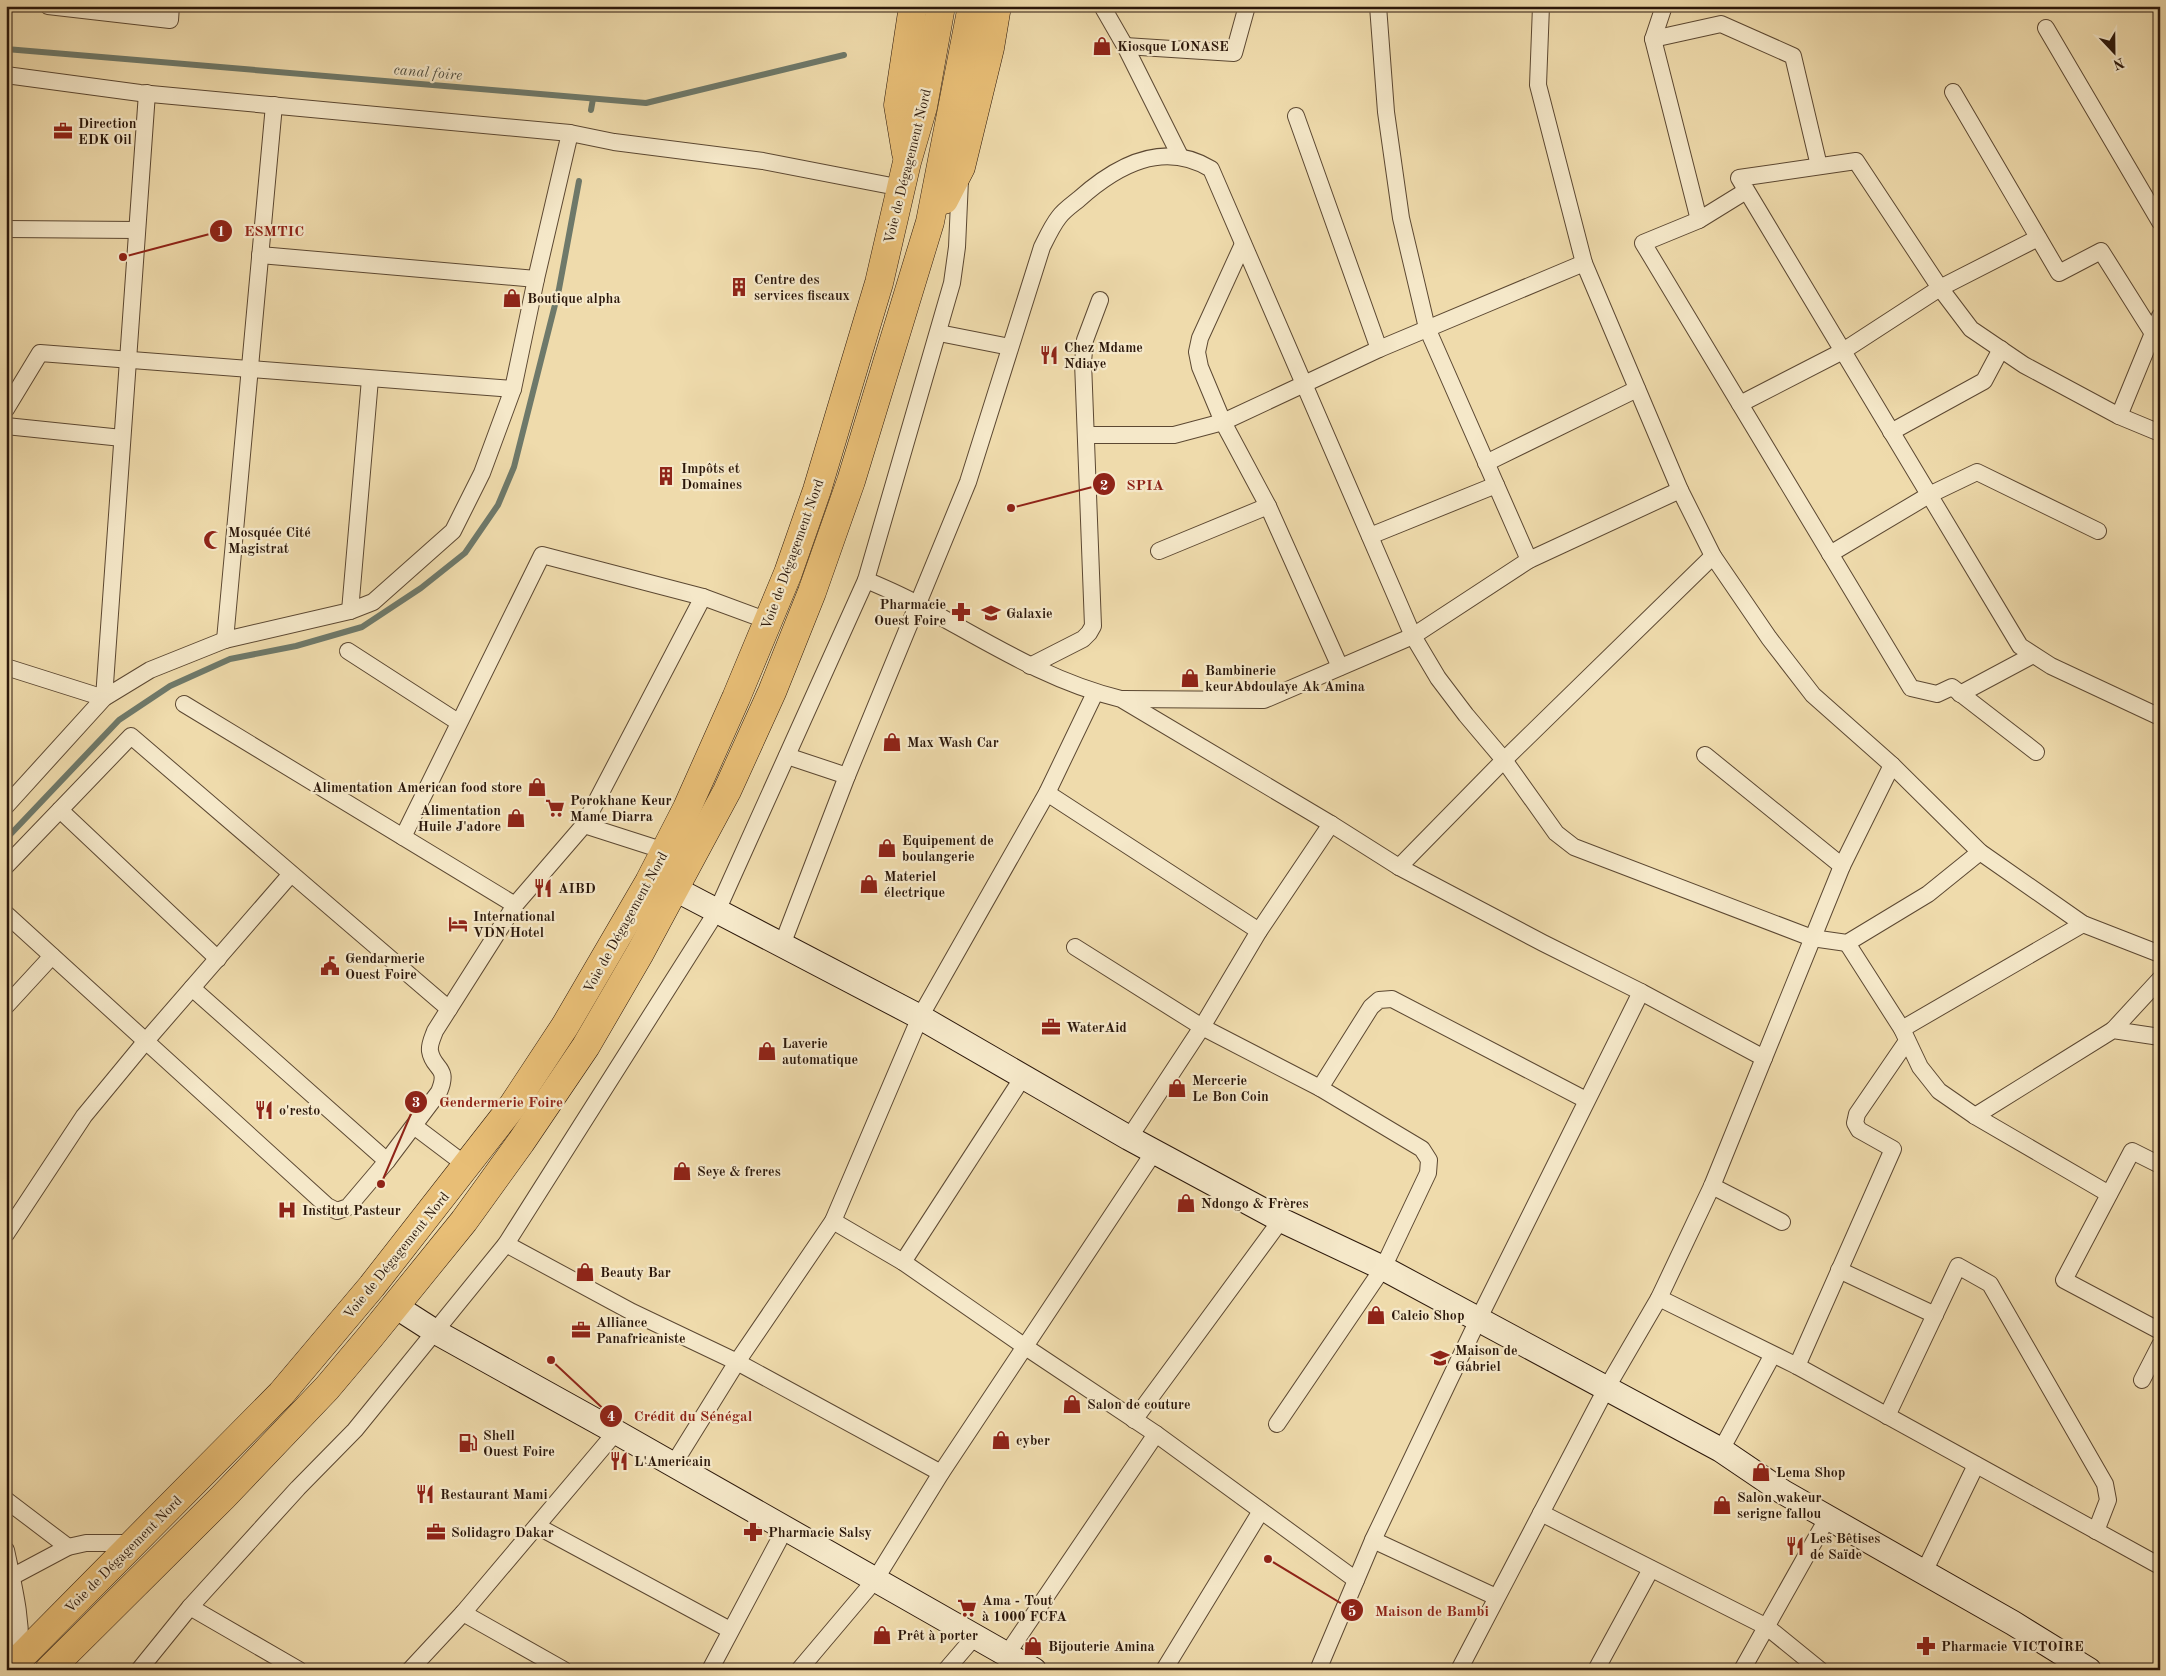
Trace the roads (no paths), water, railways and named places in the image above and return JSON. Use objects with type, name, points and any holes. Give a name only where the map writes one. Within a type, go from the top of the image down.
[{"type":"highway","points":[[905,175],[898,105],[913,6]]},
{"type":"highway","name":"Voie de Dégagement Nord","points":[[14,1664],[281,1394],[372,1286],[511,1108],[565,1026],[649,882],[687,808],[736,698],[788,572],[822,471],[879,283],[922,107],[941,6]]},
{"type":"highway","name":"Voie de Dégagement Nord","points":[[49,1670],[223,1497],[327,1388],[395,1306],[464,1221],[522,1142],[586,1046],[640,954],[727,791],[772,692],[812,592],[851,481],[930,222],[972,6]]},
{"type":"highway","points":[[930,222],[948,194],[961,167],[990,48],[997,6]]},
{"type":"street","points":[[48,6],[170,13]]},
{"type":"street","points":[[1102,6],[1125,46],[1180,156]]},
{"type":"street","points":[[1125,46],[1234,53],[1247,6]]},
{"type":"street","points":[[1378,6],[1386,112],[1401,218],[1427,328],[1529,560]]},
{"type":"street","points":[[1541,6],[1538,85],[1584,263],[1680,490],[1713,556],[1769,638],[1812,695],[1892,765],[1980,852],[2083,924],[2160,954]]},
{"type":"street","points":[[1664,6],[1653,39],[1699,220]]},
{"type":"street","points":[[1653,39],[1721,24],[1793,56],[1819,166]]},
{"type":"street","points":[[2046,28],[2160,222]]},
{"type":"street","points":[[6,75],[147,94],[570,133],[614,142],[763,161],[905,175]]},
{"type":"street","points":[[1953,92],[2058,273],[2101,251],[2152,332]]},
{"type":"street","points":[[104,698],[147,94]]},
{"type":"street","points":[[225,640],[274,105]]},
{"type":"street","points":[[1296,116],[1379,348]]},
{"type":"street","points":[[6,806],[104,698],[150,670],[225,640],[350,611],[373,602],[453,531],[482,473],[513,389],[570,133]]},
{"type":"street","points":[[782,945],[847,776],[968,482],[1042,247],[1060,216],[1089,190],[1119,169],[1151,156],[1180,156],[1196,160],[1211,169],[1412,636],[1438,678],[1504,760],[1556,833],[1574,847],[1812,938],[1847,943],[1928,894],[1980,852]]},
{"type":"street","points":[[2160,433],[2119,416],[2024,365],[1971,329],[1940,288],[1856,160],[1739,178],[2020,646],[2051,666],[2160,717]]},
{"type":"street","points":[[139,1670],[190,1607],[298,1488],[355,1430],[506,1244],[717,911],[866,580],[952,283],[957,247],[961,167]]},
{"type":"street","points":[[1746,191],[1699,220],[1643,242],[1911,688],[1936,694],[1952,688],[2036,752]]},
{"type":"street","points":[[6,229],[137,230]]},
{"type":"street","points":[[1740,404],[1843,351],[1940,288],[2038,238]]},
{"type":"street","points":[[1243,244],[1200,338],[1197,352],[1200,367],[1223,422],[1268,506],[1340,667]]},
{"type":"street","points":[[260,255],[536,280]]},
{"type":"street","points":[[1086,434],[1174,435],[1223,422],[1379,348],[1584,263]]},
{"type":"street","points":[[1030,666],[1083,639],[1093,626],[1083,362],[1085,340],[1100,300]]},
{"type":"street","points":[[2119,416],[2160,316]]},
{"type":"street","points":[[938,333],[1010,348]]},
{"type":"street","points":[[1891,432],[1984,381],[2001,349]]},
{"type":"street","points":[[6,409],[40,353],[513,389]]},
{"type":"street","points":[[350,611],[370,379]]},
{"type":"street","points":[[1486,463],[1637,389]]},
{"type":"street","points":[[6,426],[122,438]]},
{"type":"street","points":[[1830,554],[1929,495],[1976,472],[2098,531]]},
{"type":"street","points":[[1370,536],[1496,485]]},
{"type":"street","points":[[866,580],[918,604],[1030,666],[1095,693],[1121,700],[1264,700],[1412,636],[1529,560],[1680,490]]},
{"type":"street","points":[[1159,551],[1268,506]]},
{"type":"street","points":[[403,837],[542,554],[703,597],[768,621]]},
{"type":"street","points":[[1399,867],[1504,760],[1713,556]]},
{"type":"street","points":[[6,914],[326,1206],[337,1210],[348,1207],[414,1126],[438,1092],[443,1083],[442,1072],[430,1051],[431,1041],[449,1009],[515,905],[584,825],[703,597]]},
{"type":"street","points":[[348,651],[458,722]]},
{"type":"street","points":[[1960,694],[2033,654]]},
{"type":"street","points":[[6,667],[104,698]]},
{"type":"street","points":[[673,1465],[737,1362],[833,1221],[920,1017],[1047,793],[1095,693]]},
{"type":"street","points":[[1121,700],[1331,824],[1399,867],[1764,1058]]},
{"type":"street","points":[[184,704],[515,905]]},
{"type":"street","points":[[6,866],[131,736],[449,1009]]},
{"type":"street","points":[[1705,755],[1842,866]]},
{"type":"street","points":[[787,756],[847,776]]},
{"type":"street","points":[[1459,1670],[1606,1389],[1659,1298],[1712,1186],[1842,866],[1892,765]]},
{"type":"street","points":[[1047,793],[1259,931]]},
{"type":"street","points":[[60,810],[218,958]]},
{"type":"street","points":[[1129,1138],[1202,1028],[1259,931],[1331,824]]},
{"type":"street","points":[[584,825],[665,851]]},
{"type":"street","points":[[6,1234],[84,1116],[145,1042],[291,874]]},
{"type":"street","points":[[675,889],[920,1017],[1154,1152],[1281,1220],[1383,1268],[1721,1450],[1783,1492],[2013,1623],[2088,1670]]},
{"type":"street","points":[[1797,1366],[1893,1149],[1858,1130],[1855,1122],[1857,1114],[1905,1035],[2083,924]]},
{"type":"street","points":[[1847,943],[1905,1035],[1920,1067],[1939,1091],[1975,1116],[2109,1194]]},
{"type":"street","points":[[1075,947],[1202,1028],[1320,1088],[1422,1149],[1429,1160],[1428,1173],[1383,1268],[1277,1424]]},
{"type":"street","points":[[6,1006],[52,956]]},
{"type":"street","points":[[1975,1116],[2113,1030],[2160,979]]},
{"type":"street","points":[[192,988],[386,1161]]},
{"type":"street","points":[[1318,1670],[1373,1540],[1478,1320],[1641,992]]},
{"type":"street","points":[[1320,1088],[1371,1006],[1379,1000],[1392,999],[1586,1100]]},
{"type":"street","points":[[2113,1030],[2160,1037]]},
{"type":"street","points":[[903,1262],[1023,1077]]},
{"type":"street","points":[[414,1126],[467,1166]]},
{"type":"street","points":[[2160,1166],[2132,1151],[2064,1280],[2160,1330]]},
{"type":"street","points":[[799,1670],[876,1580],[941,1473],[1154,1152]]},
{"type":"street","points":[[1712,1186],[1782,1222]]},
{"type":"street","points":[[1134,1420],[1281,1220]]},
{"type":"street","points":[[833,1221],[903,1262],[1156,1434],[1356,1580]]},
{"type":"street","points":[[506,1244],[632,1312],[737,1362],[941,1473]]},
{"type":"street","points":[[1887,1416],[1958,1266],[1990,1284],[2105,1484],[2108,1500],[2096,1531]]},
{"type":"street","points":[[1839,1270],[1935,1315]]},
{"type":"street","points":[[1659,1298],[1772,1356],[1797,1366],[2160,1566]]},
{"type":"street","points":[[395,1306],[434,1331],[786,1527],[1034,1670]]},
{"type":"street","points":[[2142,1380],[2160,1345]]},
{"type":"street","points":[[1721,1450],[1772,1356]]},
{"type":"street","points":[[410,1670],[463,1614],[616,1432]]},
{"type":"street","points":[[1008,1654],[1156,1434]]},
{"type":"street","points":[[1924,1572],[1976,1465]]},
{"type":"street","points":[[6,1500],[68,1547]]},
{"type":"street","points":[[1164,1670],[1261,1511]]},
{"type":"street","points":[[1541,1512],[1767,1627],[1820,1670]]},
{"type":"street","points":[[1742,1670],[1828,1517]]},
{"type":"street","points":[[537,1526],[730,1630]]},
{"type":"street","points":[[710,1670],[786,1527]]},
{"type":"street","points":[[1373,1540],[1496,1597]]},
{"type":"street","points":[[9,1578],[68,1547],[103,1542],[135,1543]]},
{"type":"street","points":[[6,1550],[9,1578],[21,1629],[14,1664]]},
{"type":"street","points":[[1596,1670],[1651,1569]]},
{"type":"street","points":[[190,1607],[299,1670]]},
{"type":"street","points":[[463,1614],[564,1670]]},
{"type":"street","points":[[946,1670],[976,1635]]},
{"type":"waterway","name":"canal foire","points":[[6,49],[646,103],[844,55]]},
{"type":"waterway","points":[[591,110],[593,99]]},
{"type":"waterway","points":[[6,839],[119,720],[170,686],[230,659],[296,646],[362,627],[421,588],[465,553],[498,505],[514,467],[559,289],[579,181]]},
{"type":"place","name":"Kiosque LONASE","points":[[1102,46]]},
{"type":"place","name":"Direction EDK Oil","points":[[63,131]]},
{"type":"place","name":"ESMTIC","points":[[123,257]]},
{"type":"place","name":"Centre des services fiscaux","points":[[739,287]]},
{"type":"place","name":"Boutique alpha","points":[[512,298]]},
{"type":"place","name":"Chez Mdame Ndiaye","points":[[1049,355]]},
{"type":"place","name":"Impôts et Domaines","points":[[666,476]]},
{"type":"place","name":"SPIA","points":[[1011,508]]},
{"type":"place","name":"Mosquée Cité Magistrat","points":[[213,540]]},
{"type":"place","name":"Pharmacie Ouest Foire","points":[[961,612]]},
{"type":"place","name":"Galaxie","points":[[991,613]]},
{"type":"place","name":"Bambinerie keurAbdoulaye Ak Amina","points":[[1190,678]]},
{"type":"place","name":"Max Wash Car","points":[[892,742]]},
{"type":"place","name":"Alimentation American food store","points":[[537,787]]},
{"type":"place","name":"Porokhane Keur Mame Diarra","points":[[555,808]]},
{"type":"place","name":"Alimentation Huile J'adore","points":[[516,818]]},
{"type":"place","name":"Equipement de boulangerie","points":[[887,848]]},
{"type":"place","name":"Materiel électrique","points":[[869,884]]},
{"type":"place","name":"AIBD","points":[[543,888]]},
{"type":"place","name":"International VDN Hotel","points":[[458,924]]},
{"type":"place","name":"Gendarmerie Ouest Foire","points":[[330,966]]},
{"type":"place","name":"WaterAid","points":[[1051,1027]]},
{"type":"place","name":"Laverie automatique","points":[[767,1051]]},
{"type":"place","name":"Mercerie Le Bon Coin","points":[[1177,1088]]},
{"type":"place","name":"o'resto","points":[[264,1110]]},
{"type":"place","name":"Seye & freres","points":[[682,1171]]},
{"type":"place","name":"Gendermerie Foire","points":[[381,1184]]},
{"type":"place","name":"Ndongo & Frères","points":[[1186,1203]]},
{"type":"place","name":"Institut Pasteur","points":[[287,1210]]},
{"type":"place","name":"Beauty Bar","points":[[585,1272]]},
{"type":"place","name":"Calcio Shop","points":[[1376,1315]]},
{"type":"place","name":"Alliance Panafricaniste","points":[[581,1330]]},
{"type":"place","name":"Maison de Gabriel","points":[[1440,1358]]},
{"type":"place","name":"Crédit du Sénégal","points":[[551,1360]]},
{"type":"place","name":"Salon de couture","points":[[1072,1404]]},
{"type":"place","name":"cyber","points":[[1001,1440]]},
{"type":"place","name":"Shell Ouest Foire","points":[[468,1443]]},
{"type":"place","name":"L'Americain","points":[[619,1461]]},
{"type":"place","name":"Lema Shop","points":[[1761,1472]]},
{"type":"place","name":"Restaurant Mami","points":[[425,1494]]},
{"type":"place","name":"Salon wakeur serigne fallou","points":[[1722,1505]]},
{"type":"place","name":"Solidagro Dakar","points":[[436,1532]]},
{"type":"place","name":"Pharmacie Salsy","points":[[753,1532]]},
{"type":"place","name":"Les Bêtises de Saïde","points":[[1795,1546]]},
{"type":"place","name":"Maison de Bambi","points":[[1268,1559]]},
{"type":"place","name":"Ama - Tout à 1000 FCFA","points":[[967,1608]]},
{"type":"place","name":"Prêt à porter","points":[[882,1635]]},
{"type":"place","name":"Bijouterie Amina","points":[[1033,1646]]},
{"type":"place","name":"Pharmacie VICTOIRE","points":[[1926,1646]]}]
